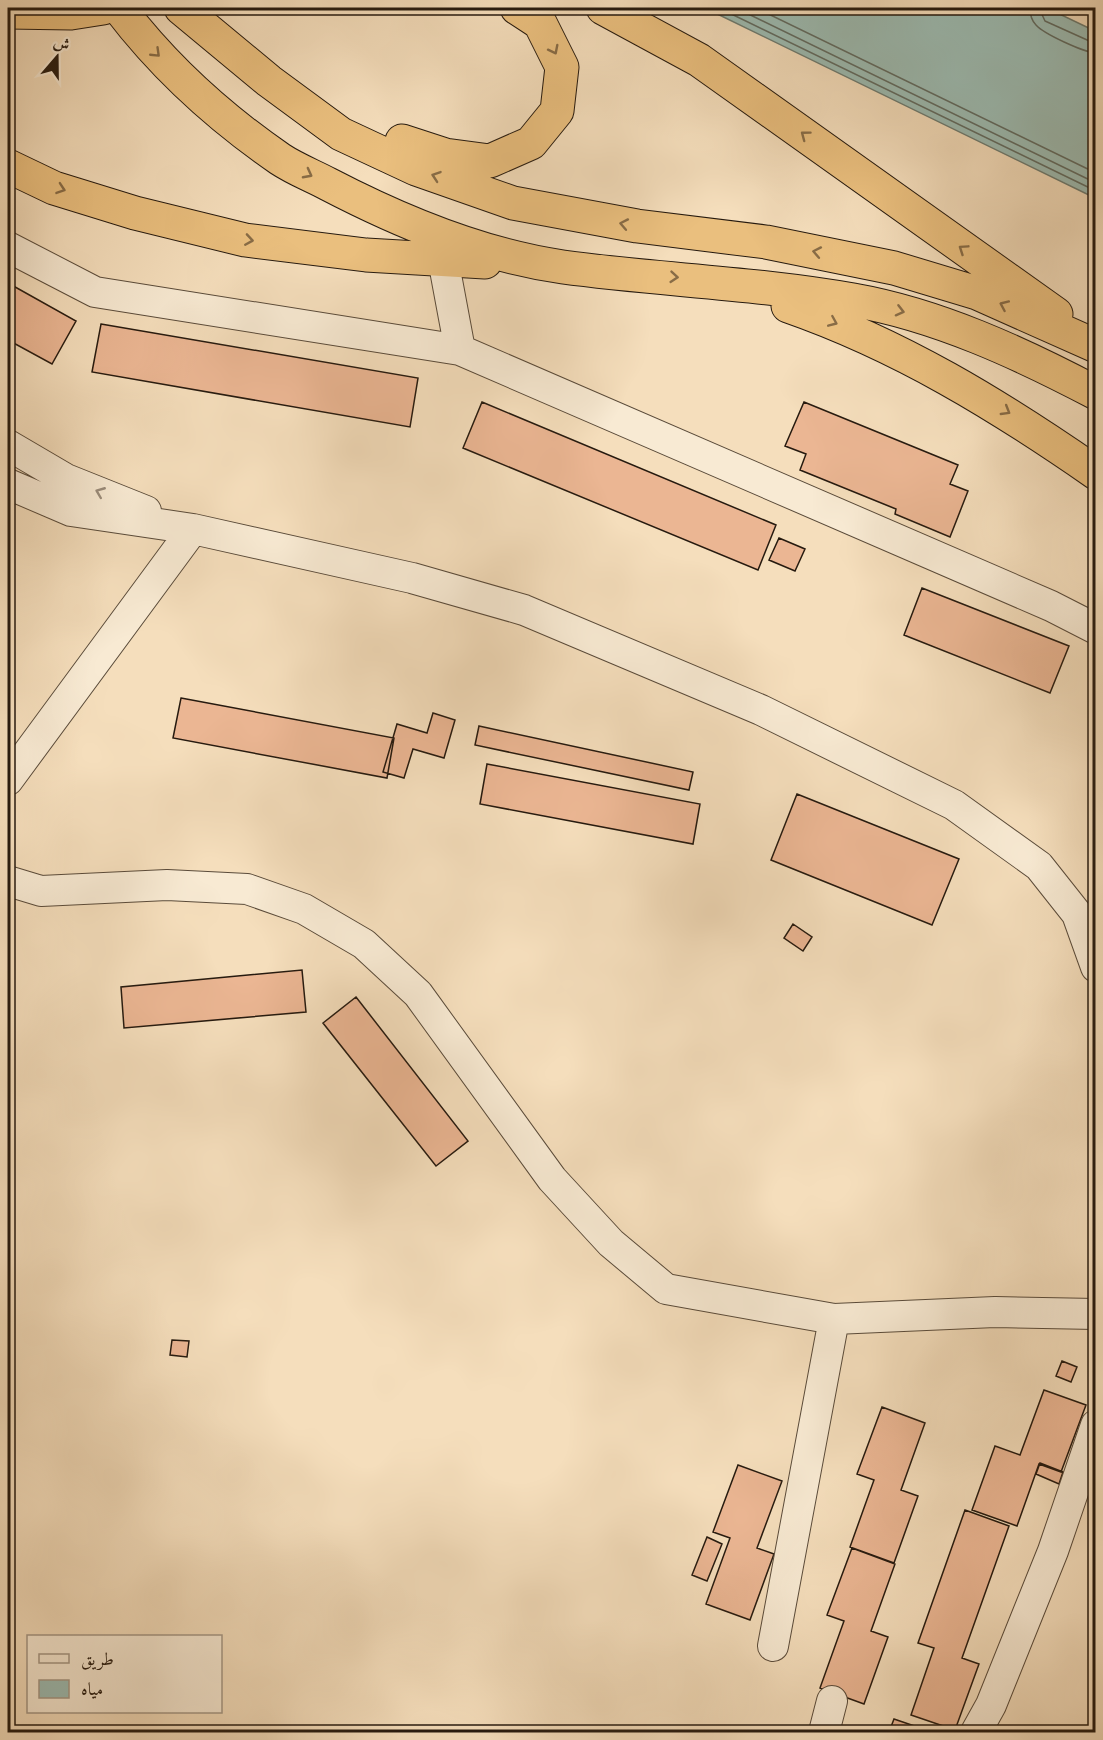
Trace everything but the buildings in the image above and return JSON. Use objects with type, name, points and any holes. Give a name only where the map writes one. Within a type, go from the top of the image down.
[{"type":"highway","points":[[8,12],[71,13],[103,8]]},
{"type":"highway","points":[[119,8],[149,47],[201,97],[282,160],[400,219],[471,246],[560,267]]},
{"type":"highway","points":[[181,8],[269,81],[340,134],[416,169],[513,203],[637,226],[766,242],[894,268],[977,293],[1095,345]]},
{"type":"highway","points":[[269,81],[387,136],[445,155],[490,161],[531,143],[557,111],[562,67],[540,23],[517,8]]},
{"type":"highway","points":[[603,8],[699,60],[954,243],[1041,302],[1095,345]]},
{"type":"highway","points":[[8,166],[54,188],[135,213],[245,240],[366,255],[560,267],[718,282],[855,300],[929,319],[1016,353],[1095,393]]},
{"type":"highway","points":[[718,282],[826,319],[915,359],[1013,415],[1095,473]]},
{"type":"street","points":[[8,247],[95,292],[460,350],[1051,606],[1095,629]]},
{"type":"street","points":[[443,259],[460,350]]},
{"type":"street","points":[[8,445],[66,479],[193,530]]},
{"type":"street","points":[[8,484],[71,511],[193,530],[412,578],[524,610],[761,710],[954,805],[1039,866],[1077,914],[1095,967]]},
{"type":"street","points":[[8,780],[193,530]]},
{"type":"street","points":[[8,881],[41,891],[167,885],[247,889],[304,909],[364,944],[418,994],[552,1179],[610,1242],[666,1289],[834,1319],[995,1312],[1095,1314]]},
{"type":"street","points":[[773,1646],[834,1319]]},
{"type":"street","points":[[976,1732],[991,1705],[1053,1551],[1095,1425]]},
{"type":"street","points":[[824,1732],[832,1701]]},
{"type":"water","points":[[705,8],[1047,8],[1095,31],[1095,198]]}]
